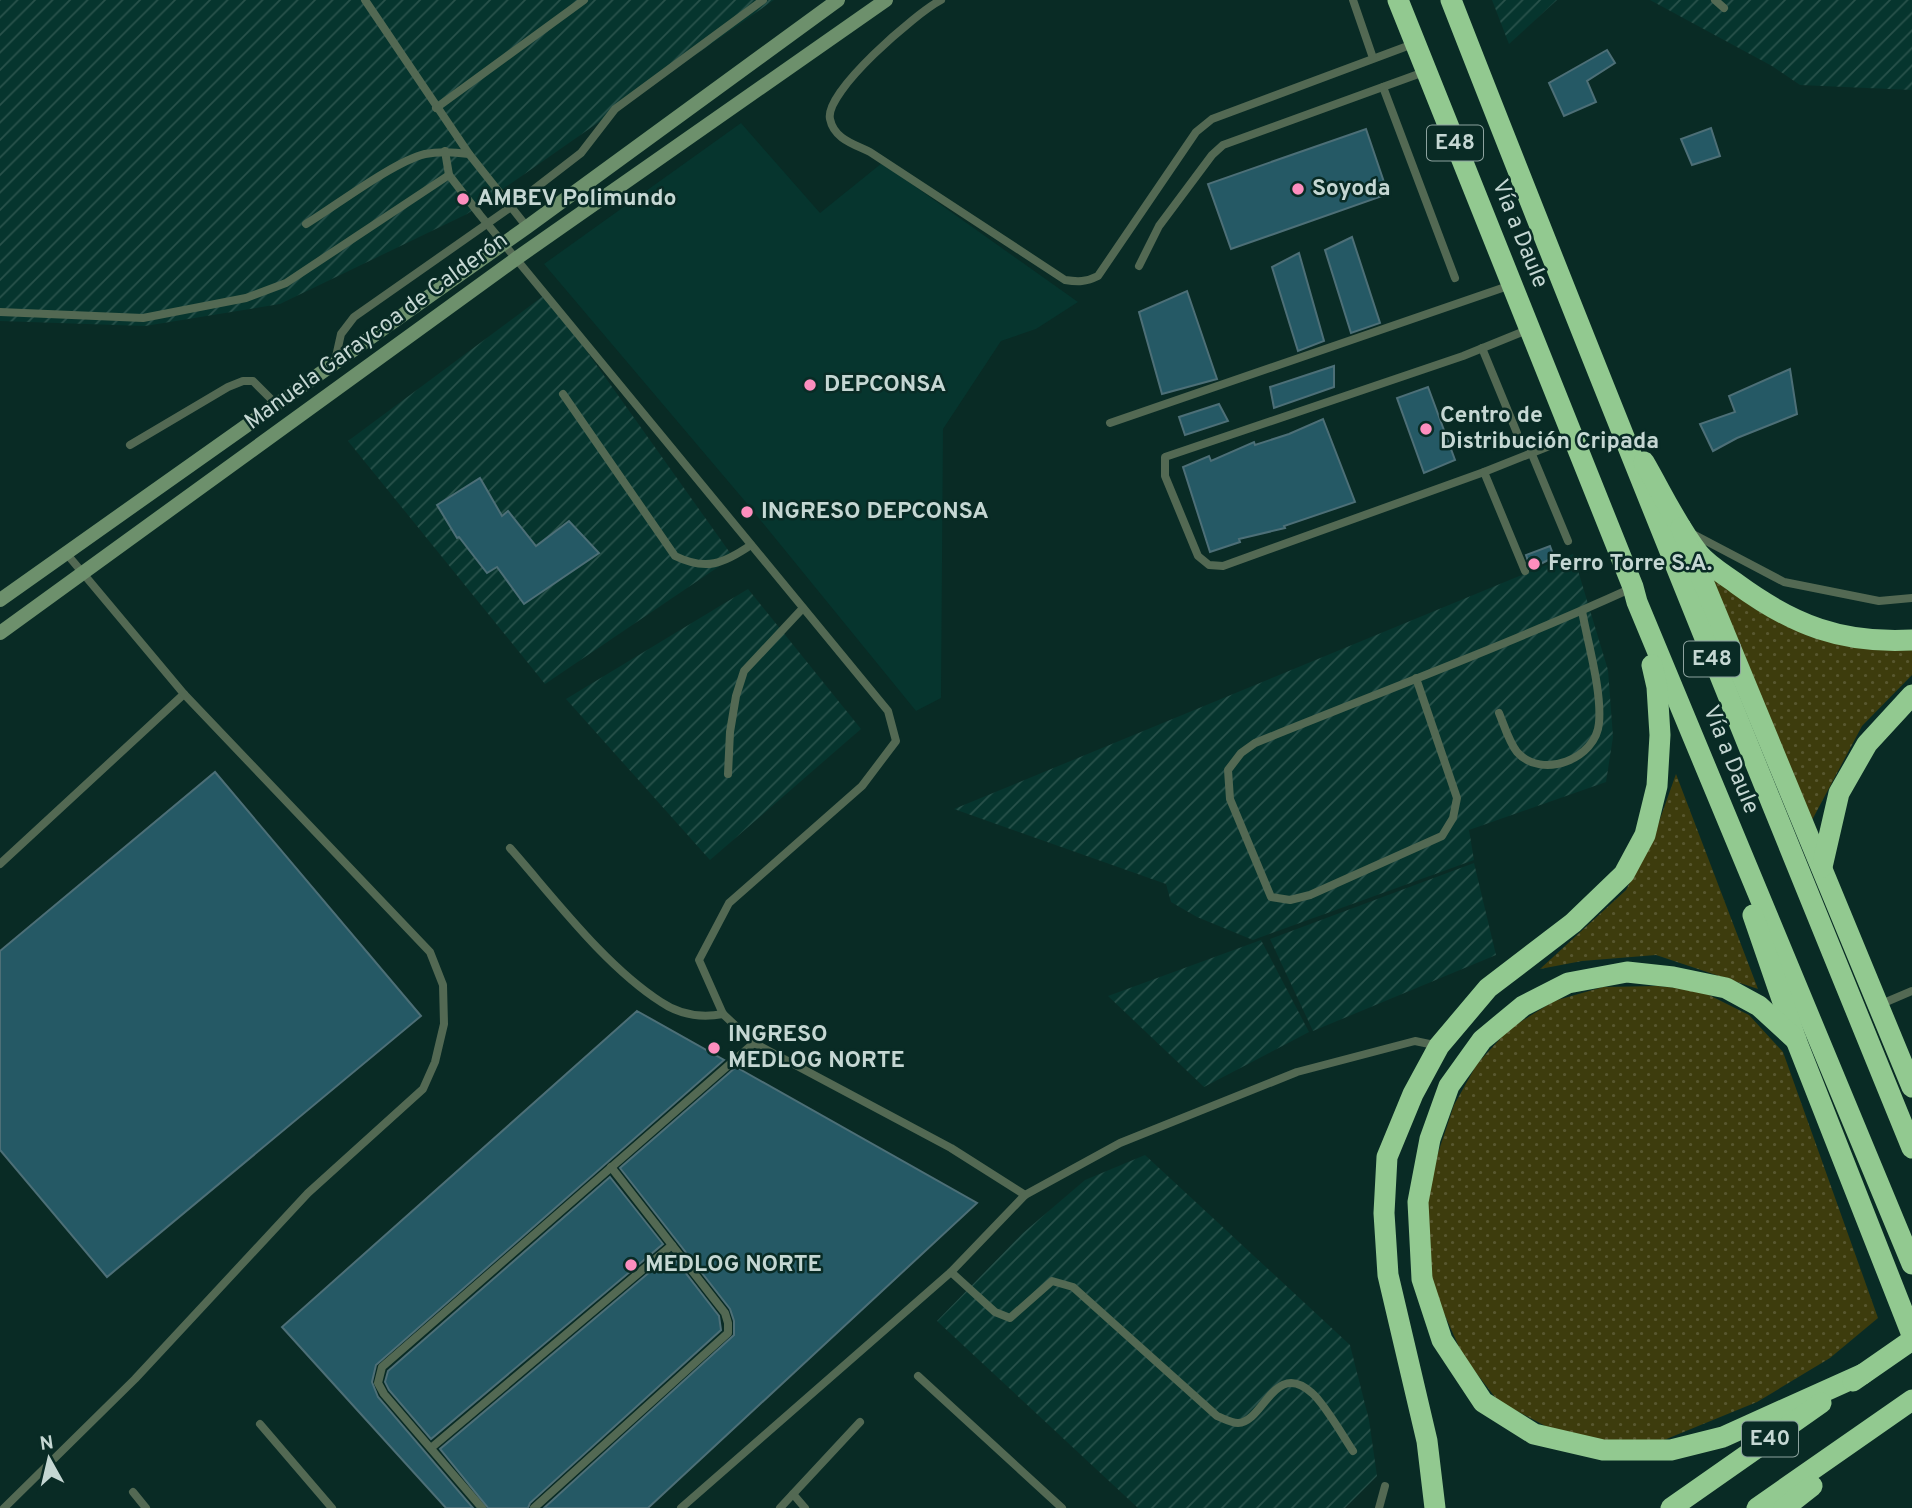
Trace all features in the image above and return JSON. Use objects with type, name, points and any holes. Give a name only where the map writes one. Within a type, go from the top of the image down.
[{"type":"highway","name":"Vía a Daule","points":[[1398,0],[1717,799],[1912,1264]]},
{"type":"highway","name":"Vía a Daule","points":[[1451,0],[1602,387],[1912,1148]]},
{"type":"highway","points":[[1602,387],[1681,528],[1701,556],[1756,598],[1795,621],[1837,634],[1878,642],[1912,640]]},
{"type":"highway","points":[[1681,528],[1912,1087]]},
{"type":"highway","points":[[1435,1508],[1427,1441],[1388,1275],[1384,1213],[1387,1157],[1413,1094],[1439,1046],[1488,988],[1573,923],[1624,874],[1645,835],[1657,786],[1660,735],[1657,687],[1635,594]]},
{"type":"highway","points":[[1822,867],[1839,793],[1867,744],[1912,695]]},
{"type":"highway","points":[[1717,799],[1766,957],[1796,1040],[1912,1338]]},
{"type":"highway","points":[[1779,827],[1822,867]]},
{"type":"highway","points":[[1796,1040],[1759,1006],[1726,988],[1673,977],[1627,972],[1568,983],[1524,1006],[1482,1040],[1449,1086],[1430,1139],[1418,1202],[1422,1279],[1442,1340],[1483,1402],[1534,1434],[1603,1450],[1671,1450],[1723,1437],[1865,1373]]},
{"type":"highway","name":"E40","points":[[1671,1508],[1912,1338]]},
{"type":"highway","name":"E40","points":[[1757,1508],[1912,1400]]},
{"type":"highway","points":[[1784,1508],[1854,1453],[1871,1429]]},
{"type":"street","name":"Manuela Garaycoa de Calderón","points":[[0,600],[527,226],[838,0]]},
{"type":"street","name":"Manuela Garaycoa de Calderón","points":[[0,633],[517,258],[886,0]]},
{"type":"lane","points":[[365,0],[436,108],[527,226]]},
{"type":"lane","points":[[436,108],[584,0]]},
{"type":"lane","points":[[335,361],[341,334],[354,317],[582,153],[615,109],[763,0]]},
{"type":"lane","points":[[941,0],[902,27],[838,93],[829,110],[833,129],[845,140],[870,152],[1065,280],[1078,282],[1098,276],[1196,132],[1212,119],[1415,43]]},
{"type":"lane","points":[[1353,0],[1373,58]]},
{"type":"lane","points":[[1715,0],[1724,8]]},
{"type":"lane","points":[[1139,266],[1159,226],[1212,155],[1223,145],[1426,71]]},
{"type":"lane","points":[[1382,87],[1455,278]]},
{"type":"lane","points":[[306,224],[397,166],[423,155],[445,151],[469,154]]},
{"type":"lane","points":[[445,151],[449,175],[502,243],[888,711],[896,741],[862,786],[729,903],[699,960],[723,1014],[754,1042],[951,1148],[1025,1195]]},
{"type":"lane","points":[[0,312],[143,318],[246,298],[286,283],[449,175]]},
{"type":"lane","points":[[1110,423],[1511,285]]},
{"type":"lane","points":[[1529,329],[1482,348],[1165,457],[1165,476],[1198,556],[1209,565],[1223,566],[1484,472],[1572,437]]},
{"type":"lane","points":[[1482,348],[1517,433]]},
{"type":"lane","points":[[130,445],[228,387],[243,381],[253,380],[275,403]]},
{"type":"lane","points":[[563,394],[675,556],[693,564],[713,564],[733,557],[751,545]]},
{"type":"lane","points":[[1531,453],[1568,541]]},
{"type":"lane","points":[[1484,472],[1525,571]]},
{"type":"lane","points":[[1681,528],[1784,582],[1880,601],[1912,598]]},
{"type":"lane","points":[[4,1508],[135,1379],[308,1193],[423,1089],[435,1062],[444,1024],[443,985],[430,951],[184,694],[66,553]]},
{"type":"lane","points":[[1416,678],[1457,797],[1453,818],[1442,836],[1310,895],[1290,900],[1271,897],[1230,799],[1228,770],[1241,753],[1255,743],[1416,678],[1582,611],[1635,594]]},
{"type":"lane","points":[[728,774],[730,732],[736,696],[744,671],[803,608]]},
{"type":"lane","points":[[1499,713],[1516,751],[1532,764],[1554,766],[1581,755],[1599,726],[1599,704],[1582,611]]},
{"type":"lane","points":[[0,864],[184,694]]},
{"type":"lane","points":[[510,848],[613,961],[662,1003],[681,1012],[703,1017],[723,1014]]},
{"type":"lane","points":[[1879,1005],[1912,991]]},
{"type":"lane","points":[[681,1508],[951,1272],[1025,1195],[1120,1143],[1297,1072],[1415,1041],[1439,1046]]},
{"type":"lane","points":[[482,1508],[384,1394],[378,1383],[382,1367],[754,1042]]},
{"type":"lane","points":[[534,1508],[728,1333],[725,1313],[611,1167]]},
{"type":"lane","points":[[431,1448],[672,1245]]},
{"type":"lane","points":[[951,1272],[995,1312],[1010,1318],[1052,1282],[1073,1287],[1217,1416],[1230,1421],[1238,1423],[1247,1419],[1279,1386],[1290,1383],[1303,1386],[1315,1395],[1353,1451]]},
{"type":"lane","points":[[918,1376],[1062,1508]]},
{"type":"lane","points":[[780,1508],[860,1422]]},
{"type":"lane","points":[[260,1424],[332,1508]]},
{"type":"lane","points":[[1379,1508],[1385,1486]]},
{"type":"lane","points":[[133,1492],[146,1508]]},
{"type":"lane","points":[[793,1494],[804,1508]]},
{"type":"shaded area","points":[[0,0],[774,0],[467,214],[280,304],[145,326],[0,321]]},
{"type":"shaded area","points":[[1492,0],[1557,0],[1509,44]]},
{"type":"shaded area","points":[[1650,0],[1912,0],[1912,90],[1800,85],[1772,66]]},
{"type":"shaded area","name":"DEPCONSA","points":[[741,123],[820,213],[882,163],[1078,302],[1036,329],[1001,341],[943,429],[941,698],[916,711],[744,500],[544,264]]},
{"type":"shaded area","points":[[546,294],[733,557],[545,684],[348,441]]},
{"type":"shaded area","points":[[1573,554],[1608,670],[1613,737],[1606,782],[1469,830],[1474,860],[1253,940],[1197,917],[1171,902],[1166,884],[954,809]]},
{"type":"shaded area","points":[[1704,567],[1755,609],[1811,637],[1912,645],[1912,675],[1862,726],[1811,822]]},
{"type":"shaded area","points":[[748,589],[861,729],[710,860],[566,699]]},
{"type":"shaded area","points":[[1676,774],[1758,989],[1656,955],[1582,961],[1540,969],[1626,890],[1655,833]]},
{"type":"shaded area","points":[[1474,863],[1496,955],[1313,1031],[1270,939]]},
{"type":"shaded area","points":[[1261,940],[1309,1032],[1204,1087],[1108,996]]},
{"type":"shaded area","points":[[1657,986],[1699,990],[1749,1015],[1783,1052],[1878,1318],[1830,1358],[1757,1402],[1664,1440],[1612,1442],[1555,1431],[1498,1401],[1463,1356],[1434,1291],[1428,1252],[1427,1204],[1437,1156],[1454,1105],[1477,1064],[1509,1029],[1554,1001],[1603,987]]},
{"type":"shaded area","points":[[1145,1155],[1350,1345],[1369,1420],[1377,1476],[1345,1508],[1138,1508],[937,1321],[1023,1233],[1085,1180]]},
{"type":"building","points":[[1607,50],[1615,63],[1587,81],[1596,102],[1564,116],[1549,83]]},
{"type":"building","points":[[1711,128],[1720,156],[1692,165],[1681,139]]},
{"type":"building","name":"Soyoda","points":[[1366,129],[1388,194],[1231,249],[1208,184]]},
{"type":"building","points":[[1352,237],[1380,323],[1351,333],[1325,250]]},
{"type":"building","points":[[1299,253],[1324,341],[1298,351],[1272,267]]},
{"type":"building","points":[[1187,291],[1217,379],[1162,394],[1139,312]]},
{"type":"building","points":[[1334,366],[1334,387],[1274,408],[1270,387]]},
{"type":"building","points":[[1790,369],[1797,414],[1737,438],[1713,451],[1700,424],[1735,412],[1729,396]]},
{"type":"building","name":"Centro de Distribución Cripada","points":[[1428,387],[1455,460],[1424,473],[1397,398]]},
{"type":"building","points":[[1219,404],[1228,421],[1185,435],[1179,417]]},
{"type":"building","points":[[1323,419],[1355,502],[1284,526],[1285,528],[1239,539],[1240,542],[1210,552],[1183,467],[1209,456],[1211,461],[1254,442],[1255,445],[1289,434]]},
{"type":"building","points":[[480,478],[502,516],[508,511],[536,546],[569,521],[599,553],[524,604],[497,567],[487,573],[459,537],[457,538],[437,505]]},
{"type":"building","name":"Ferro Torre S.A.","points":[[1550,546],[1554,557],[1531,569],[1526,555]]},
{"type":"building","points":[[215,772],[421,1016],[107,1277],[0,1150],[0,951]]},
{"type":"building","points":[[637,1011],[724,1060],[376,1365],[372,1382],[378,1397],[473,1508],[446,1508],[282,1327]]},
{"type":"building","points":[[736,1067],[977,1203],[648,1508],[544,1508],[734,1335],[734,1321],[730,1309],[620,1168]]},
{"type":"building","points":[[610,1177],[663,1244],[431,1439],[389,1390],[385,1382],[388,1371]]},
{"type":"building","points":[[671,1254],[719,1316],[721,1330],[530,1503],[528,1508],[488,1508],[440,1449]]},
{"type":"place","name":"Soyoda","points":[[1298,189]]},
{"type":"place","name":"AMBEV Polimundo","points":[[463,199]]},
{"type":"place","name":"DEPCONSA","points":[[810,385]]},
{"type":"place","name":"Centro de Distribución Cripada","points":[[1426,429]]},
{"type":"place","name":"INGRESO DEPCONSA","points":[[747,512]]},
{"type":"place","name":"Ferro Torre S.A.","points":[[1534,564]]},
{"type":"place","name":"INGRESO MEDLOG NORTE","points":[[714,1048]]},
{"type":"place","name":"MEDLOG NORTE","points":[[631,1265]]}]
